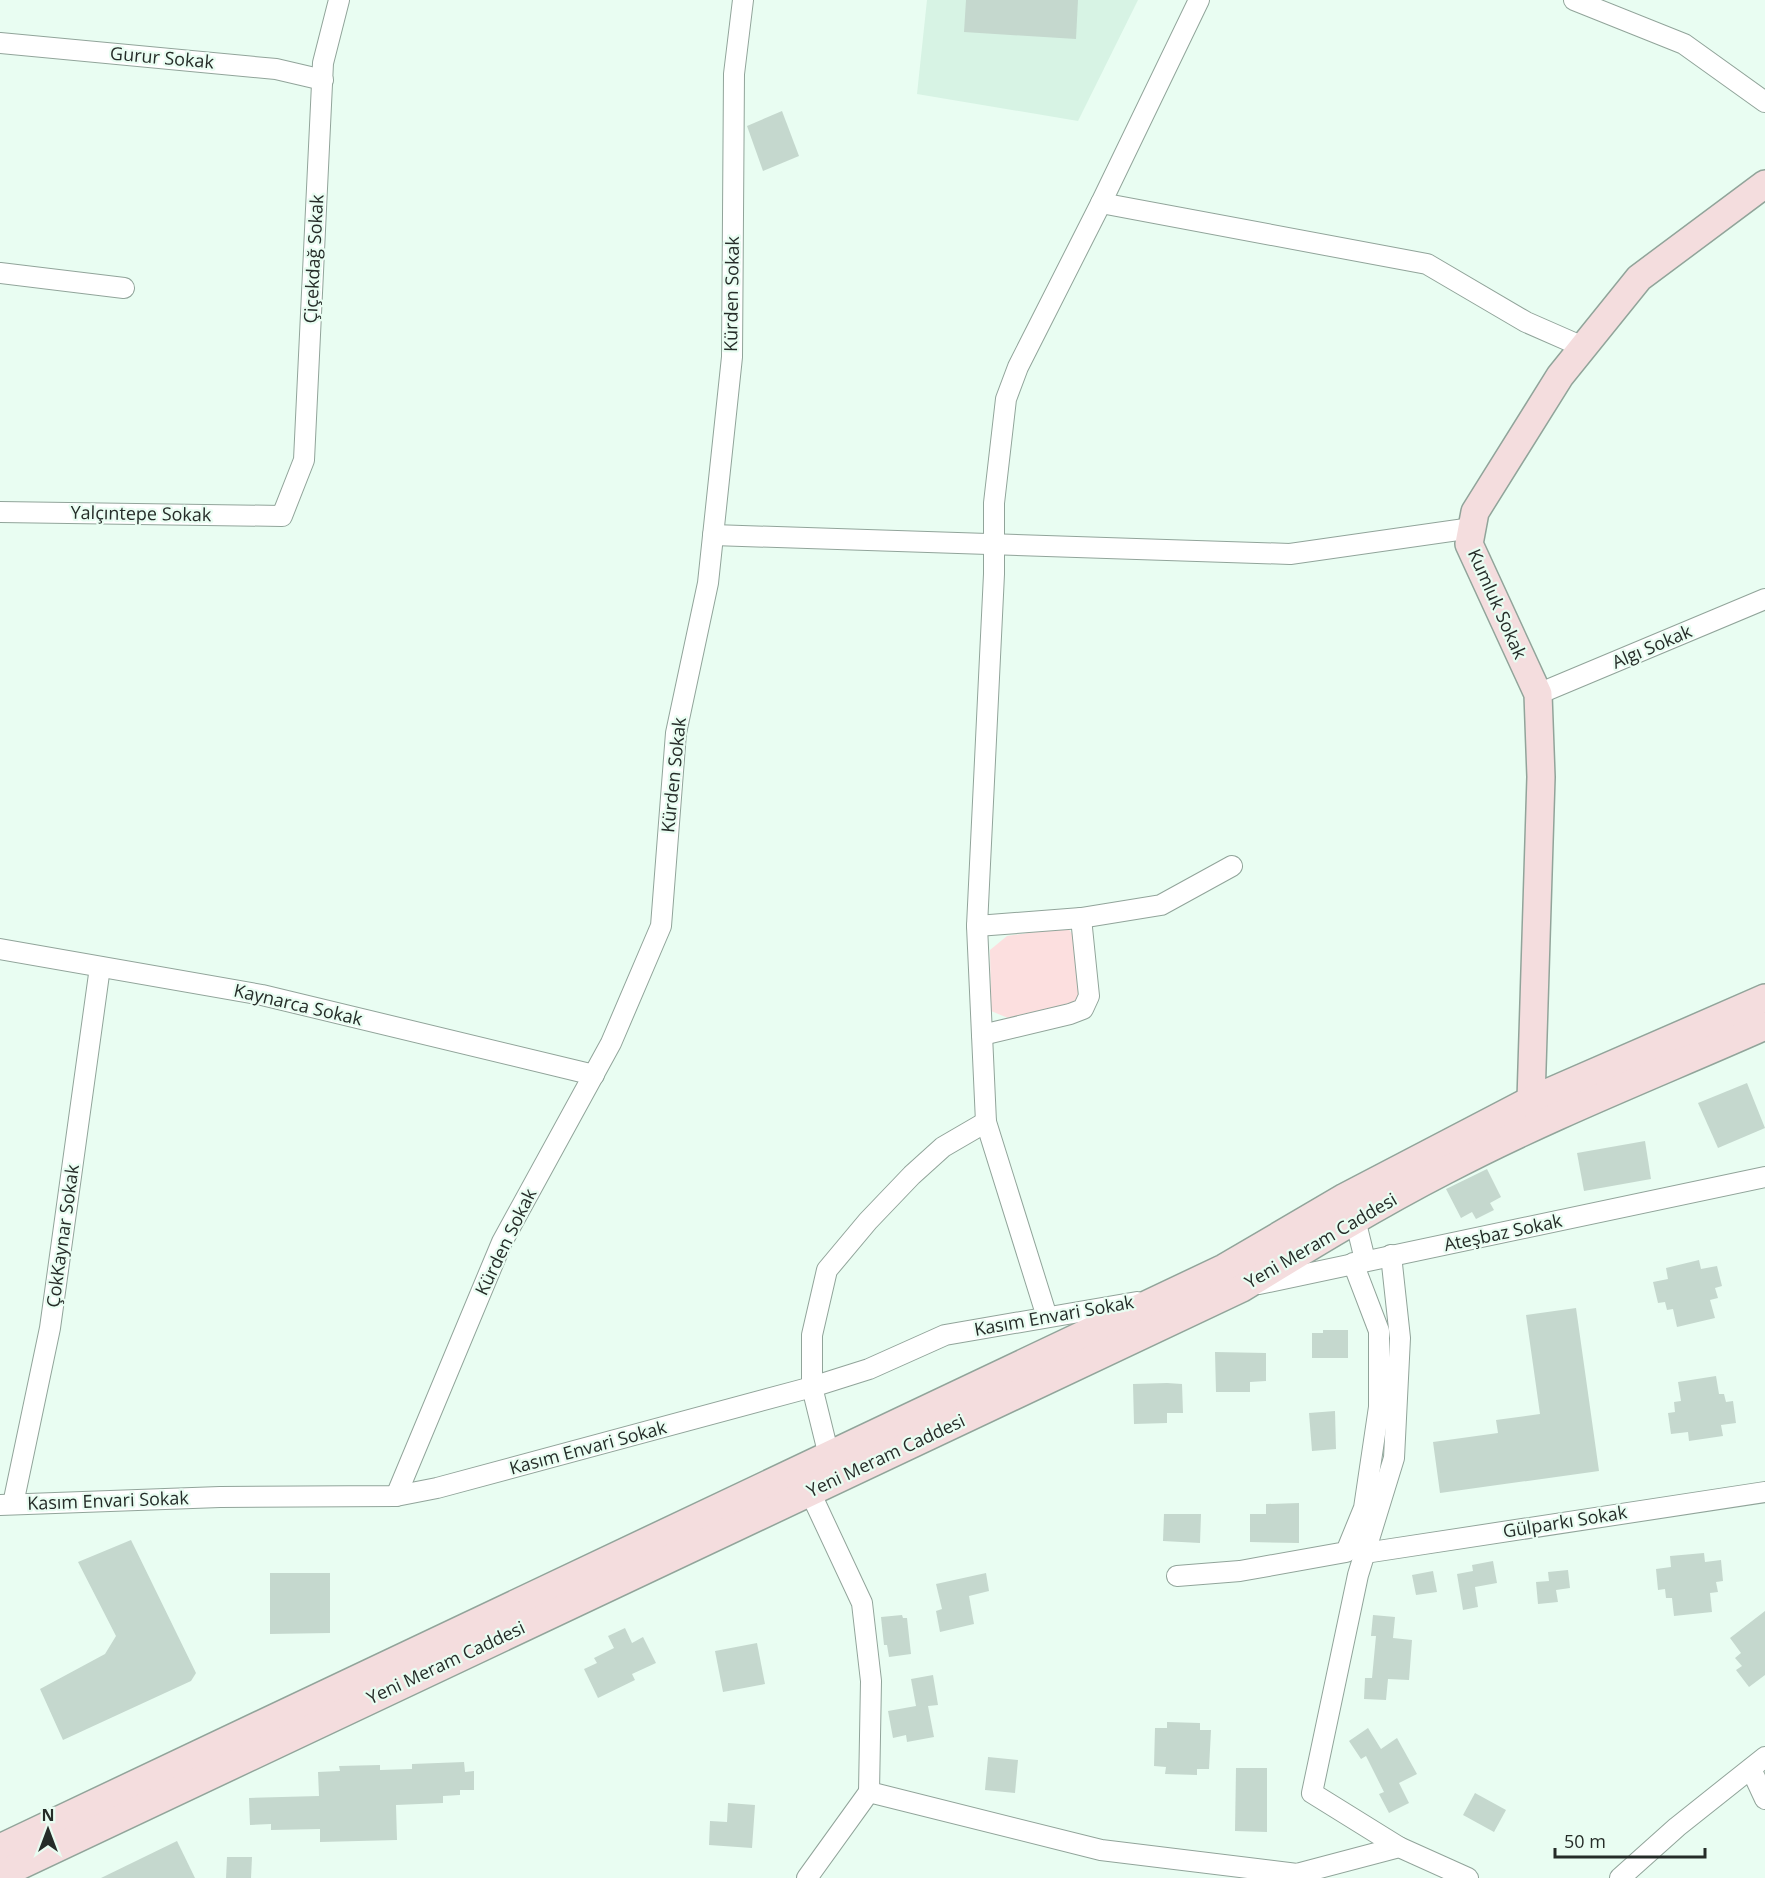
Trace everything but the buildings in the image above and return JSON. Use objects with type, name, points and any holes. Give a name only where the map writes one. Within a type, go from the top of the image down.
[{"type":"main road","name":"Kumluk Sokak","points":[[1531,1100],[1541,777],[1539,694],[1469,544],[1475,512],[1560,376],[1639,278],[1765,184]]},
{"type":"main road","name":"Yeni Meram Caddesi","points":[[0,1848],[1224,1268],[1345,1197],[1531,1100],[1765,998]]},
{"type":"main road","name":"Yeni Meram Caddesi","points":[[16,1873],[810,1492],[1242,1288],[1355,1219],[1448,1169],[1534,1127],[1765,1026]]},
{"type":"street","name":"Çiçekdağ Sokak","points":[[282,516],[304,460],[323,63],[339,0]]},
{"type":"street","name":"Kürden Sokak","points":[[396,1496],[502,1242],[611,1043],[661,926],[676,733],[708,583],[732,357],[734,75],[743,0]]},
{"type":"street","points":[[1047,1317],[986,1122],[977,926],[994,574],[994,503],[1006,399],[1018,367],[1101,203],[1199,0]]},
{"type":"street","points":[[1574,0],[1684,44],[1765,102]]},
{"type":"street","name":"Gurur Sokak","points":[[0,43],[276,69],[322,80]]},
{"type":"street","points":[[1101,203],[1427,264],[1526,322],[1583,347]]},
{"type":"street","points":[[0,273],[124,288]]},
{"type":"street","name":"Yalçıntepe Sokak","points":[[0,512],[282,516]]},
{"type":"street","points":[[713,535],[1290,554],[1472,528]]},
{"type":"street","name":"Algı Sokak","points":[[1539,694],[1765,599]]},
{"type":"street","points":[[977,926],[1081,918],[1161,905],[1232,866]]},
{"type":"street","points":[[982,1035],[1083,1009],[1089,996],[1081,918]]},
{"type":"street","name":"Kaynarca Sokak","points":[[0,949],[262,995],[594,1075]]},
{"type":"street","name":"ÇokKaynar Sokak","points":[[7,1504],[50,1328],[100,967]]},
{"type":"street","points":[[829,1456],[812,1387],[812,1335],[827,1270],[868,1221],[912,1175],[943,1147],[986,1122]]},
{"type":"street","name":"Ateşbaz Sokak","points":[[1242,1288],[1765,1177]]},
{"type":"street","points":[[1177,1576],[1240,1571],[1346,1552],[1364,1508],[1379,1407],[1379,1331],[1359,1262],[1355,1219]]},
{"type":"street","points":[[1391,1255],[1400,1338],[1394,1458],[1358,1575],[1312,1793],[1400,1847],[1468,1878]]},
{"type":"street","name":"Kasım Envari Sokak","points":[[7,1504],[220,1497],[396,1496],[437,1488],[812,1387],[869,1369],[945,1335],[1161,1298]]},
{"type":"street","points":[[807,1878],[869,1792],[871,1681],[862,1604],[810,1492]]},
{"type":"street","name":"Gülparkı Sokak","points":[[1365,1553],[1765,1492]]},
{"type":"street","points":[[1620,1878],[1677,1827],[1758,1763],[1765,1799]]},
{"type":"street","points":[[869,1792],[1101,1850],[1297,1874],[1400,1847]]},
{"type":"shaded area","points":[[927,0],[1138,0],[1078,121],[917,94]]},
{"type":"shaded area","points":[[1067,927],[1077,940],[1081,992],[1072,1005],[1008,1018],[991,1011],[990,950],[1007,936]]}]
